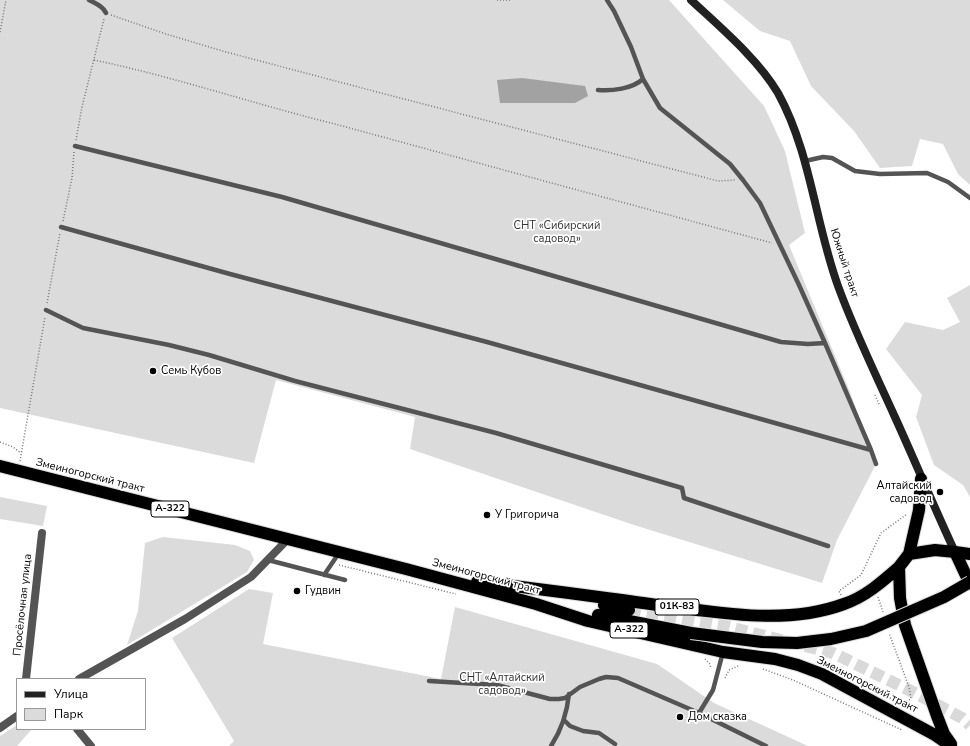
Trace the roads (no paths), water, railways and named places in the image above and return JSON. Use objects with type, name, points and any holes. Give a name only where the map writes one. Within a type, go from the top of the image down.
[{"type":"highway","name":"Змеиногорский тракт","points":[[0,466],[444,579],[536,604],[588,621],[723,652],[775,659],[798,665],[822,674],[935,735],[952,746]]},
{"type":"highway","points":[[921,479],[919,510],[909,554],[899,567],[900,598],[905,625],[937,716],[944,734],[952,746]]},
{"type":"highway","points":[[909,554],[935,550],[970,554]]},
{"type":"highway","points":[[536,604],[691,632],[762,642],[797,643],[831,640],[866,631],[944,597],[970,583],[955,552]]},
{"type":"highway","name":"01К-83","points":[[444,579],[720,612],[778,617],[818,612],[845,604],[872,590],[899,567]]},
{"type":"highway","points":[[502,585],[629,610]]},
{"type":"main road","name":"Южный тракт","points":[[691,0],[723,29],[764,73],[778,93],[791,120],[805,161],[827,251],[838,286],[921,479],[955,552]]},
{"type":"street","name":"Просёлочная улица","points":[[26,678],[42,533]]},
{"type":"street","points":[[81,678],[198,610],[251,577],[288,539]]},
{"type":"street","points":[[0,728],[16,717]]},
{"type":"street","points":[[78,730],[91,746]]},
{"type":"lane","points":[[89,0],[96,3],[105,10],[106,13]]},
{"type":"lane","points":[[607,0],[632,47],[643,79],[660,108],[730,164],[744,180],[760,203],[825,343],[876,464]]},
{"type":"lane","points":[[598,90],[626,87],[638,83],[643,79]]},
{"type":"lane","points":[[75,146],[282,197],[781,342],[808,344],[825,343]]},
{"type":"lane","points":[[805,161],[823,157],[832,158],[855,171],[880,174],[927,173],[948,182],[970,198]]},
{"type":"lane","points":[[62,227],[238,276],[487,342],[871,450]]},
{"type":"lane","points":[[46,310],[83,328],[169,345],[209,355],[295,381],[496,433],[682,488],[684,498],[828,546]]},
{"type":"lane","points":[[324,575],[339,552]]},
{"type":"lane","points":[[268,560],[345,580]]},
{"type":"lane","points":[[699,713],[713,690],[723,652]]},
{"type":"lane","points":[[429,681],[497,685],[550,699],[559,699],[580,687],[599,679],[606,677],[618,678],[699,713],[766,746]]},
{"type":"lane","points":[[551,746],[565,721],[569,694]]},
{"type":"lane","points":[[565,721],[570,726],[583,731],[599,734],[615,744]]},
{"type":"tunnel","points":[[629,610],[725,626],[833,653],[911,691],[962,718],[970,725]]},
{"type":"place","name":"Семь Кубов","points":[[153,371]]},
{"type":"place","name":"Алтайский садовод","points":[[940,492]]},
{"type":"place","name":"У Григорича","points":[[487,515]]},
{"type":"place","name":"Гудвин","points":[[297,591]]},
{"type":"place","name":"Дом сказка","points":[[680,717]]},
{"type":"park label","name":"СНТ «Сибирский садовод»","points":[[557,232]]},
{"type":"park label","name":"СНТ «Алтайский садовод»","points":[[502,684]]}]
